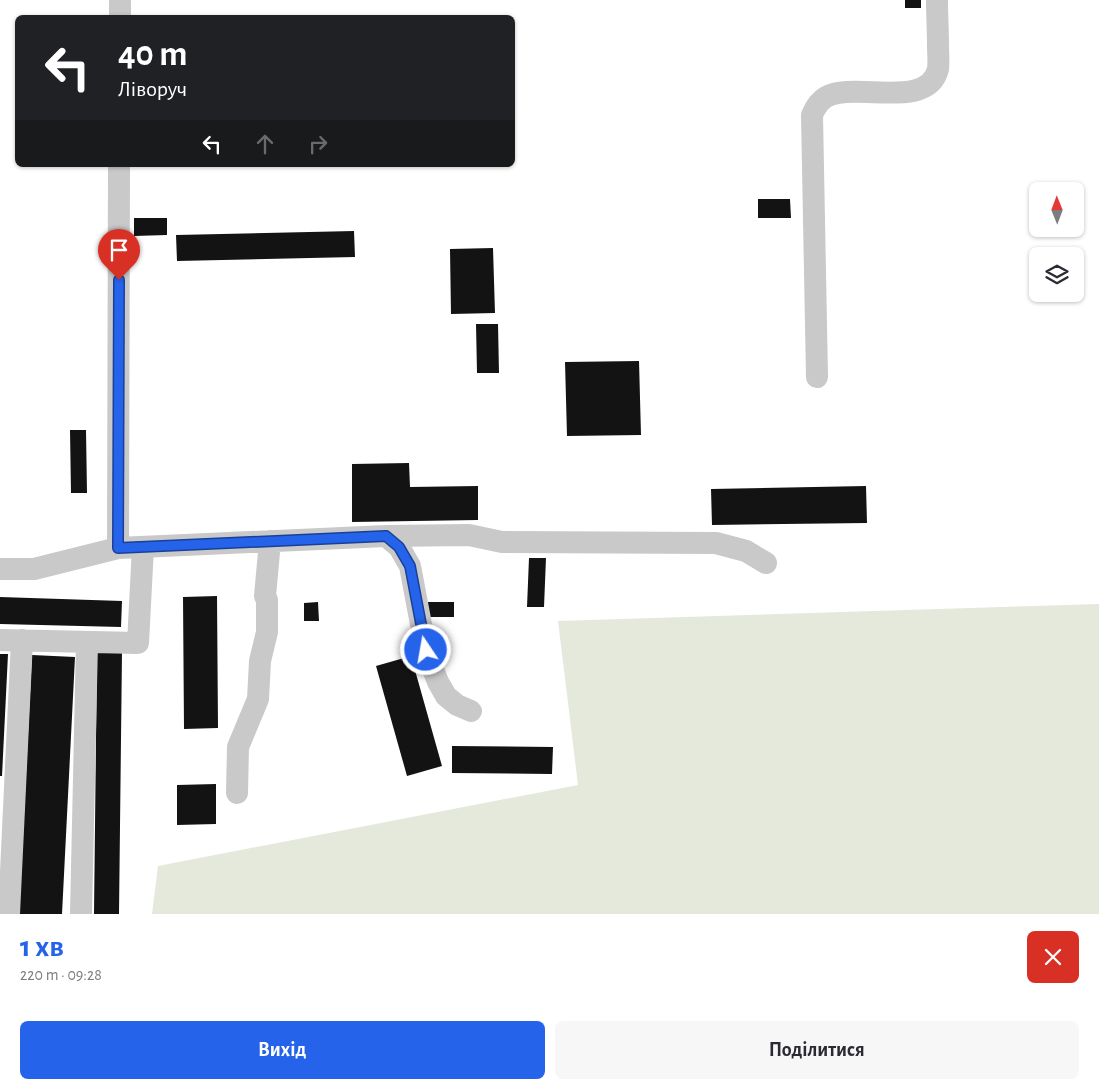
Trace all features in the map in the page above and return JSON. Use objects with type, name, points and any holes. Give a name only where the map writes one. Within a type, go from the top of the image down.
[{"type":"street","points":[[120,0],[120,15]]},
{"type":"street","points":[[817,377],[812,115],[820,102],[833,94],[910,92],[924,87],[930,82],[938,69],[937,0]]},
{"type":"street","points":[[118,548],[119,167]]},
{"type":"street","points":[[0,569],[34,570],[118,548],[386,536],[468,535],[502,542],[711,542],[736,547],[766,563]]},
{"type":"street","points":[[386,536],[399,547],[410,566],[426,650],[438,682],[446,696],[457,705],[471,711]]},
{"type":"street","points":[[237,794],[238,747],[256,705],[260,661],[267,632],[267,600],[264,596],[270,541]]},
{"type":"street","points":[[0,640],[138,643],[143,547]]},
{"type":"street","points":[[9,914],[22,640]]},
{"type":"street","points":[[81,914],[87,642]]},
{"type":"shaded area","points":[[1099,604],[1099,914],[152,914],[158,866],[578,785],[558,621]]},
{"type":"building","points":[[905,0],[921,0],[921,8],[905,8]]},
{"type":"building","points":[[758,199],[790,199],[791,218],[758,218]]},
{"type":"building","points":[[134,218],[167,218],[167,235],[134,236]]},
{"type":"building","points":[[354,231],[355,257],[177,261],[176,235]]},
{"type":"building","points":[[493,248],[495,313],[451,314],[450,249]]},
{"type":"building","points":[[476,324],[498,324],[499,373],[477,373]]},
{"type":"building","points":[[639,361],[641,435],[567,436],[565,362]]},
{"type":"building","points":[[70,430],[86,430],[87,493],[71,493]]},
{"type":"building","points":[[409,463],[410,487],[478,486],[478,520],[352,522],[352,464]]},
{"type":"building","points":[[866,486],[867,523],[712,525],[711,489]]},
{"type":"building","points":[[529,558],[546,558],[544,607],[527,607]]},
{"type":"building","points":[[217,596],[218,728],[184,729],[183,597]]},
{"type":"building","points":[[0,597],[122,601],[121,627],[0,624]]},
{"type":"building","points":[[318,602],[319,621],[304,621],[304,603]]},
{"type":"building","points":[[428,602],[454,602],[454,617],[428,617]]},
{"type":"building","points":[[97,652],[122,652],[119,914],[94,914]]},
{"type":"building","points":[[0,654],[8,654],[2,776],[0,776]]},
{"type":"building","points":[[32,655],[75,657],[62,914],[19,914]]},
{"type":"building","points":[[411,656],[442,766],[407,776],[376,666]]},
{"type":"building","points":[[452,746],[553,747],[552,774],[452,773]]},
{"type":"building","points":[[216,784],[216,824],[177,825],[177,785]]},
{"type":"route","points":[[119,280],[118,548],[386,536],[399,547],[410,566],[426,650]]}]
